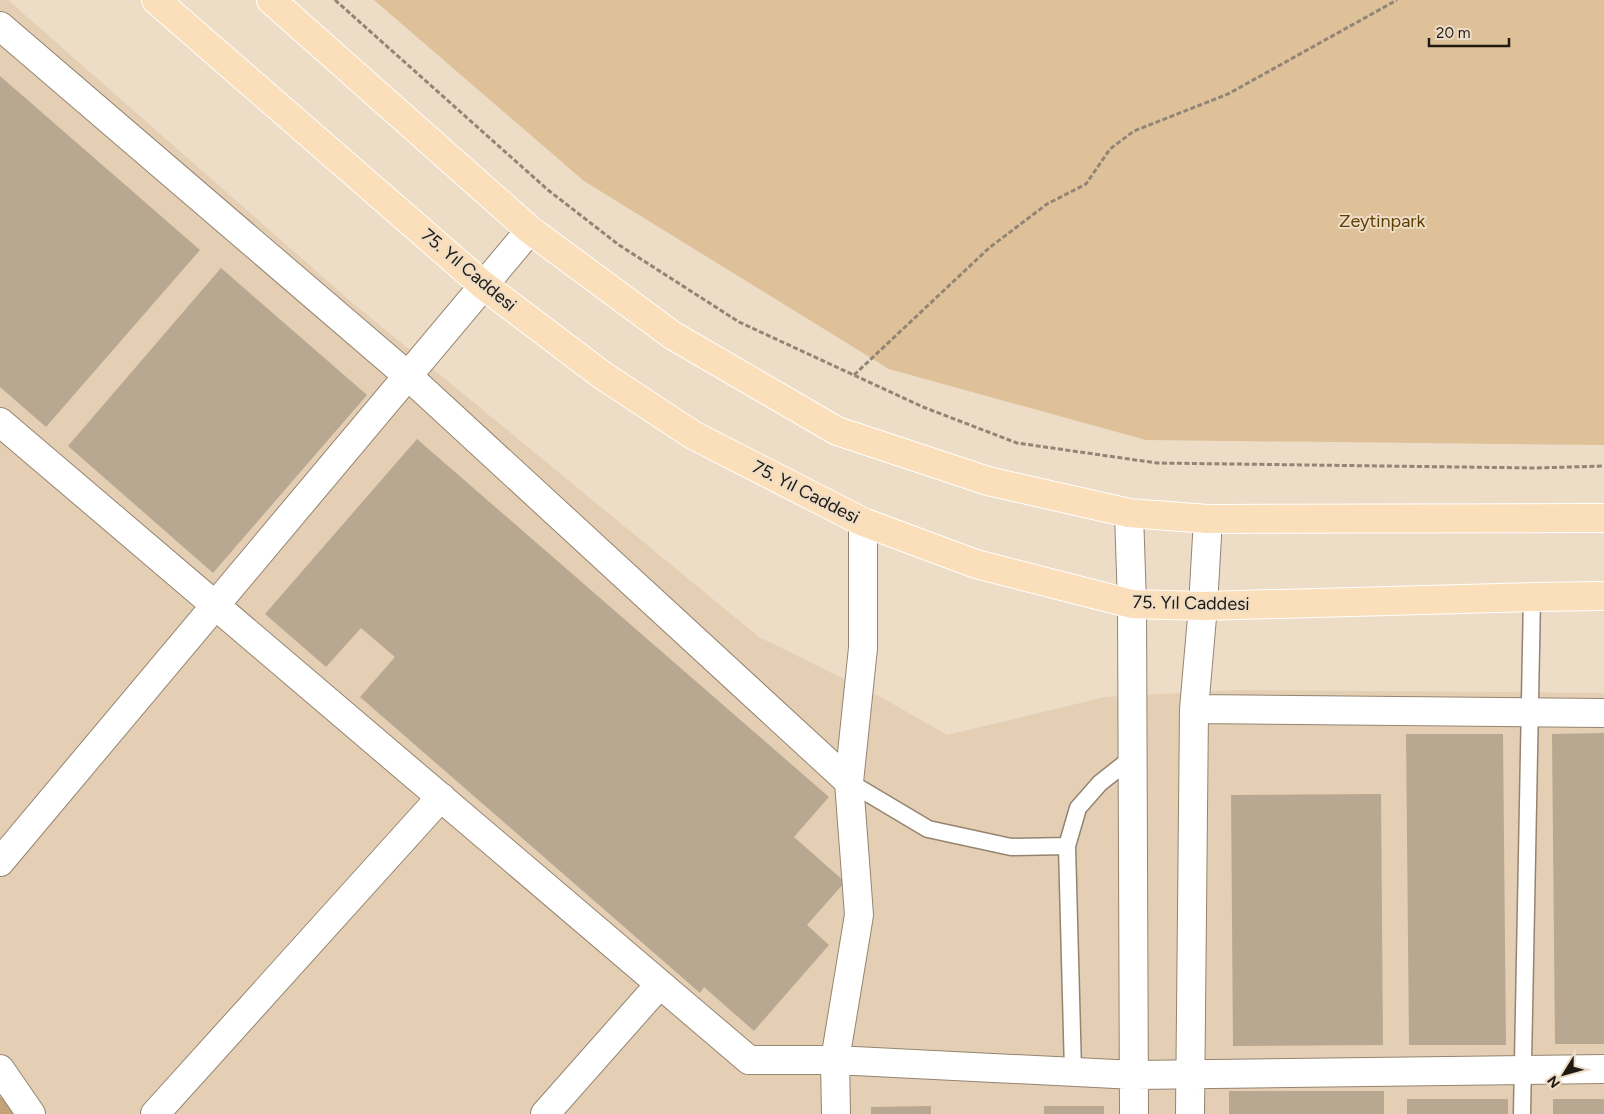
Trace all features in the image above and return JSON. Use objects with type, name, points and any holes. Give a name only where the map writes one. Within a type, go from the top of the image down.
[{"type":"main road","name":"75. Yıl Caddesi","points":[[156,0],[483,286],[602,375],[693,435],[863,522],[976,564],[1132,604],[1203,606],[1604,596]]},
{"type":"main road","points":[[271,0],[530,230],[672,335],[837,431],[988,481],[1129,513],[1208,519],[1604,518]]},
{"type":"street","points":[[0,26],[408,376],[849,782]]},
{"type":"street","points":[[0,862],[530,230]]},
{"type":"street","points":[[0,422],[749,1060],[835,1060],[1135,1075],[1604,1069]]},
{"type":"street","points":[[1129,513],[1132,604],[1134,1114]]},
{"type":"street","points":[[1190,1114],[1194,709],[1208,519]]},
{"type":"street","points":[[836,1114],[835,1060],[860,915],[849,782],[863,648],[863,522]]},
{"type":"street","points":[[1194,709],[1604,714]]},
{"type":"street","points":[[155,1114],[441,797]]},
{"type":"street","points":[[545,1114],[660,984]]},
{"type":"street","points":[[0,1068],[31,1114]]},
{"type":"lane","points":[[1522,1114],[1532,597]]},
{"type":"lane","points":[[1073,1072],[1067,846],[1078,808],[1100,783],[1133,757]]},
{"type":"lane","points":[[849,782],[928,829],[1011,847],[1067,846]]},
{"type":"path","points":[[335,0],[548,190],[618,245],[739,322],[923,407],[1017,443],[1157,464],[1536,468],[1604,466]]},
{"type":"path","points":[[854,375],[989,248],[1047,204],[1086,184],[1110,149],[1134,131],[1228,94],[1398,0]]},
{"type":"shaded area","points":[[0,0],[8,0],[349,300],[759,637],[888,701],[947,735],[1105,697],[1239,690],[1604,693],[1604,1114],[0,1114]]},
{"type":"green space","name":"Zeytinpark","points":[[374,0],[1604,0],[1604,445],[1146,440],[889,369],[584,181]]},
{"type":"building","points":[[0,76],[200,250],[46,427],[0,387]]},
{"type":"building","points":[[221,268],[367,395],[213,573],[68,446]]},
{"type":"building","points":[[417,439],[829,797],[794,837],[845,882],[807,925],[829,945],[754,1031],[704,987],[700,993],[360,697],[395,657],[361,628],[326,667],[265,614]]},
{"type":"building","points":[[1604,733],[1604,1044],[1555,1044],[1552,734]]},
{"type":"building","points":[[1406,734],[1503,734],[1506,1045],[1409,1045]]},
{"type":"building","points":[[1381,794],[1383,1045],[1233,1046],[1231,795]]},
{"type":"building","points":[[1229,1091],[1384,1091],[1384,1114],[1229,1114]]},
{"type":"building","points":[[1407,1099],[1508,1099],[1508,1114],[1407,1114]]},
{"type":"building","points":[[1553,1099],[1604,1099],[1604,1114],[1553,1114]]},
{"type":"building","points":[[931,1106],[931,1114],[871,1114],[871,1107]]},
{"type":"building","points":[[1044,1106],[1104,1106],[1104,1114],[1044,1114]]}]
